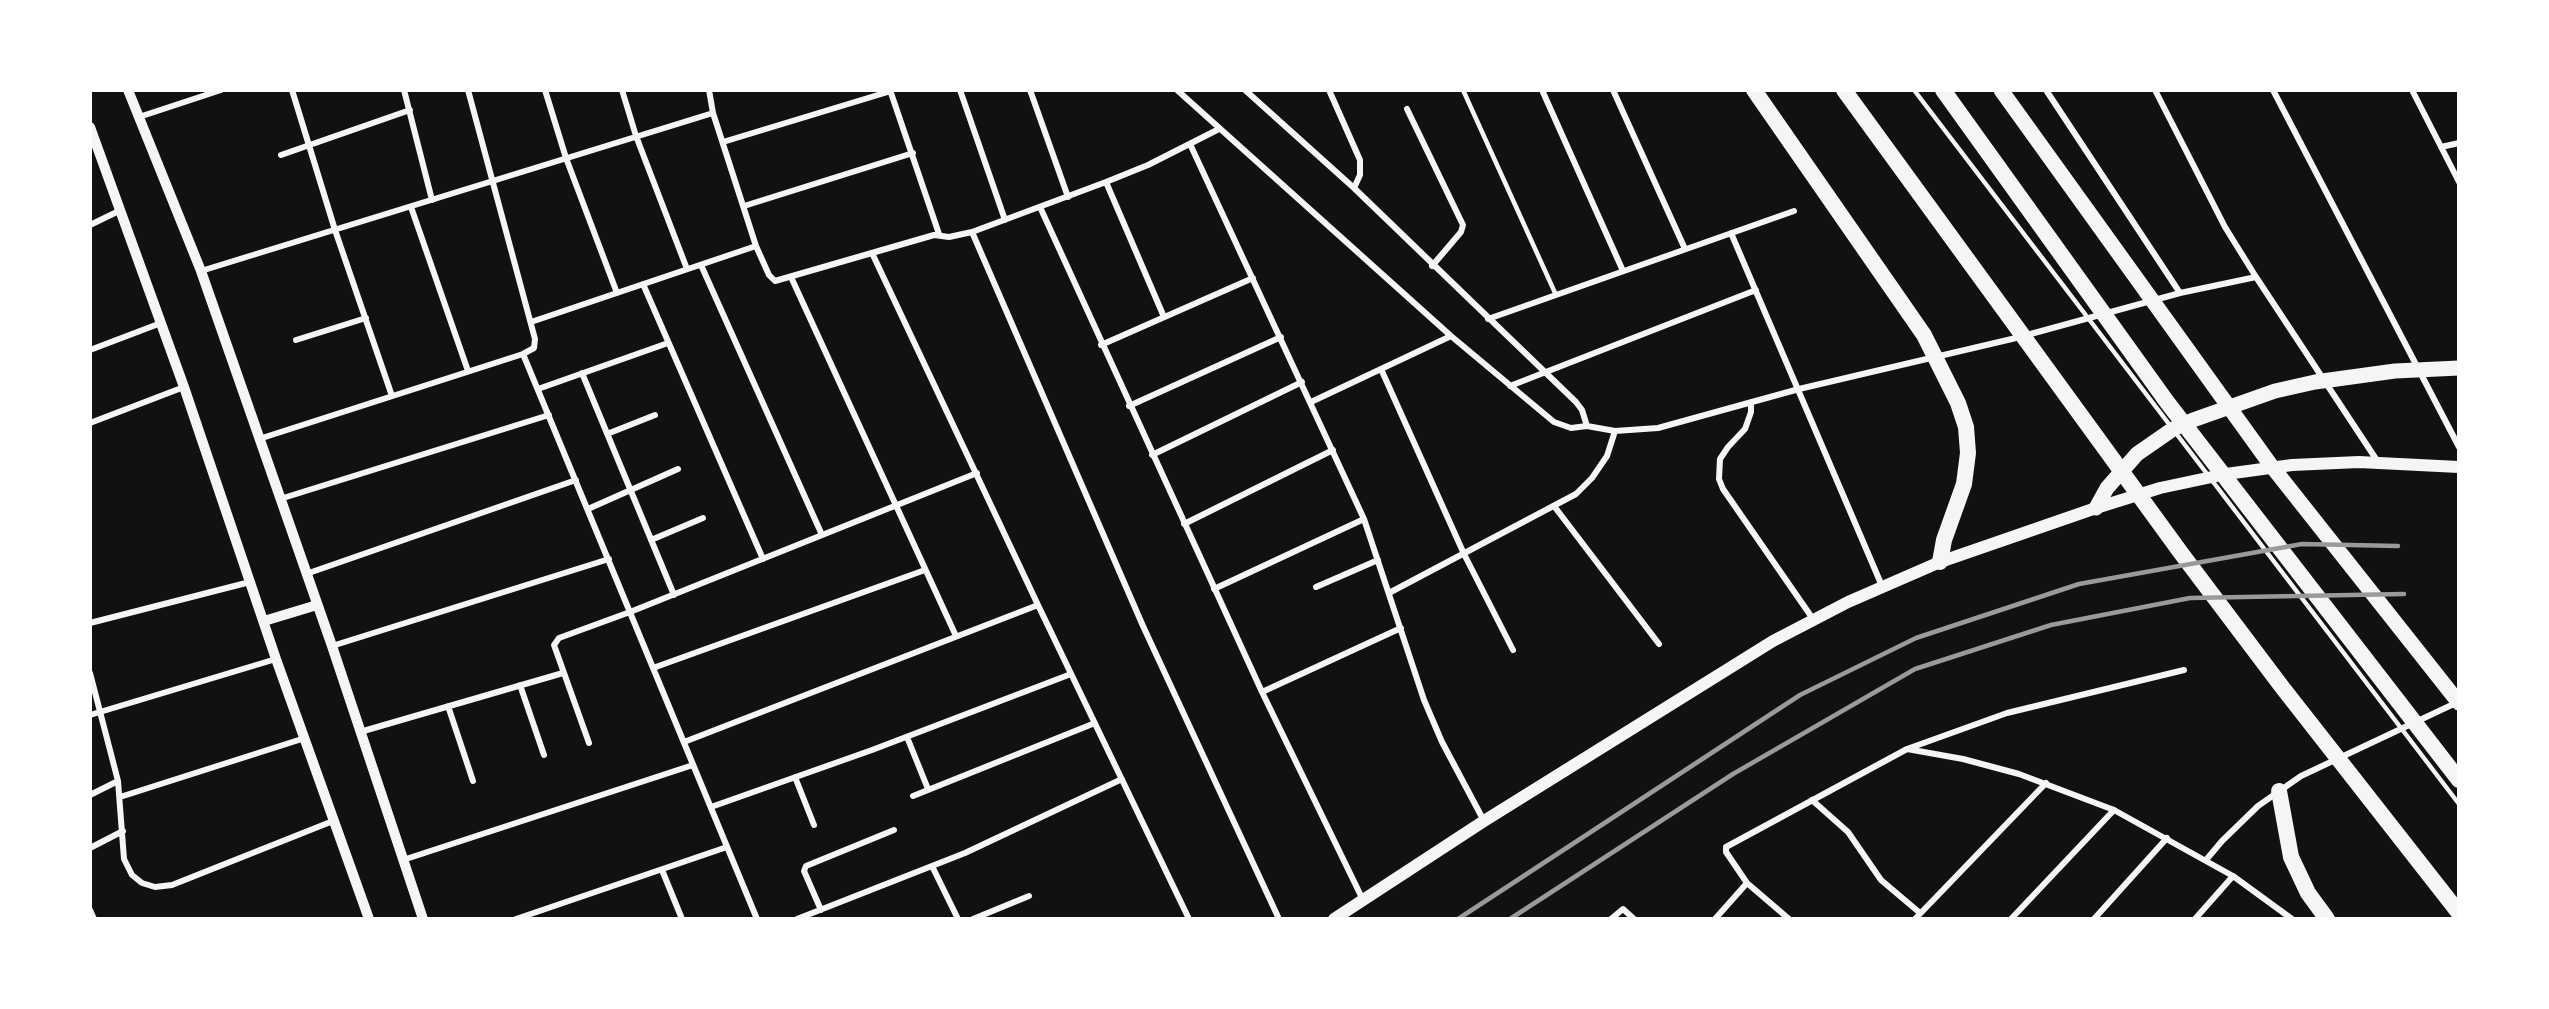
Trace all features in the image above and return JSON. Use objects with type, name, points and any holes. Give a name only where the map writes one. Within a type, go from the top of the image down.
[{"type":"highway","points":[[1754,90],[1918,325],[1937,357],[1964,419],[1968,453],[1964,484],[1944,540],[1940,562]]},
{"type":"highway","points":[[1844,90],[2181,553],[2282,687],[2459,913]]},
{"type":"highway","points":[[1943,90],[2167,402],[2459,780]]},
{"type":"highway","points":[[2001,90],[2270,464],[2459,702]]},
{"type":"highway","points":[[2096,508],[2121,470],[2154,441],[2193,420],[2275,391],[2355,376],[2459,368]]},
{"type":"highway","points":[[2279,791],[2291,857],[2308,893],[2327,919]]},
{"type":"main road","points":[[1334,919],[1484,821],[1734,664],[1813,619],[1882,586],[1940,562],[2160,488],[2226,474],[2292,465],[2378,462],[2459,467]]},
{"type":"street","points":[[128,90],[201,271],[332,646],[423,919]]},
{"type":"street","points":[[139,117],[221,90]]},
{"type":"street","points":[[292,90],[335,230],[392,396]]},
{"type":"street","points":[[404,90],[432,200]]},
{"type":"street","points":[[259,439],[523,354],[531,351],[536,345],[468,90]]},
{"type":"street","points":[[545,90],[567,158],[617,293]]},
{"type":"street","points":[[622,90],[636,136],[687,269]]},
{"type":"street","points":[[709,90],[712,113],[756,246],[771,279],[779,280],[939,234],[949,237],[972,232],[1106,182],[1219,129]]},
{"type":"street","points":[[960,90],[1005,220]]},
{"type":"street","points":[[1030,90],[1068,197]]},
{"type":"street","points":[[1177,90],[1451,336],[1554,422],[1571,428],[1587,426],[1615,431],[1658,428],[1799,389],[2049,330],[2180,293],[2256,277]]},
{"type":"street","points":[[1245,90],[1354,188],[1432,266],[1576,402],[1582,410],[1587,426]]},
{"type":"street","points":[[1329,90],[1360,160],[1360,175],[1354,188]]},
{"type":"street","points":[[1542,90],[1623,271]]},
{"type":"street","points":[[1613,90],[1685,249]]},
{"type":"street","points":[[2046,90],[2180,293]]},
{"type":"street","points":[[2155,90],[2225,227],[2378,462]]},
{"type":"street","points":[[2273,90],[2459,447]]},
{"type":"street","points":[[2412,90],[2459,182]]},
{"type":"street","points":[[723,142],[891,91],[939,234]]},
{"type":"street","points":[[1407,109],[1463,225],[1461,232],[1432,266]]},
{"type":"street","points":[[281,155],[410,110]]},
{"type":"street","points":[[201,271],[712,113]]},
{"type":"street","points":[[90,127],[184,387],[276,659],[369,919]]},
{"type":"street","points":[[2441,147],[2459,142]]},
{"type":"street","points":[[1190,144],[1364,519],[1424,700],[1442,742],[1484,821]]},
{"type":"street","points":[[744,206],[913,153]]},
{"type":"street","points":[[1106,182],[1164,318]]},
{"type":"street","points":[[411,207],[468,371]]},
{"type":"street","points":[[1040,207],[1214,590],[1363,900]]},
{"type":"street","points":[[90,225],[121,210]]},
{"type":"street","points":[[1488,319],[1794,210]]},
{"type":"street","points":[[972,232],[1143,626],[1278,919]]},
{"type":"street","points":[[1731,233],[1882,586]]},
{"type":"street","points":[[531,322],[756,246]]},
{"type":"street","points":[[872,253],[1189,919]]},
{"type":"street","points":[[701,265],[822,535]]},
{"type":"street","points":[[791,277],[956,636]]},
{"type":"street","points":[[1101,345],[1253,278]]},
{"type":"street","points":[[643,284],[763,559]]},
{"type":"street","points":[[1510,386],[1756,290]]},
{"type":"street","points":[[297,340],[366,318]]},
{"type":"street","points":[[90,350],[161,323]]},
{"type":"street","points":[[1311,402],[1451,336]]},
{"type":"street","points":[[1129,406],[1281,337]]},
{"type":"street","points":[[538,388],[668,343]]},
{"type":"street","points":[[523,354],[757,919]]},
{"type":"street","points":[[1381,369],[1464,554],[1513,650]]},
{"type":"street","points":[[582,374],[674,595]]},
{"type":"street","points":[[1152,455],[1302,382]]},
{"type":"street","points":[[90,423],[184,387]]},
{"type":"street","points":[[1751,402],[1745,429],[1720,459],[1719,479],[1723,489],[1813,619]]},
{"type":"street","points":[[280,499],[549,415]]},
{"type":"street","points":[[607,434],[655,415]]},
{"type":"street","points":[[1389,593],[1576,494],[1592,478],[1607,456],[1615,431]]},
{"type":"street","points":[[1184,524],[1333,450]]},
{"type":"street","points":[[588,509],[678,469]]},
{"type":"street","points":[[589,743],[554,645],[559,638],[674,595],[977,473]]},
{"type":"street","points":[[306,574],[576,480]]},
{"type":"street","points":[[1554,506],[1659,644]]},
{"type":"street","points":[[651,540],[703,518]]},
{"type":"street","points":[[1214,590],[1364,519]]},
{"type":"street","points":[[332,646],[609,560]]},
{"type":"street","points":[[1316,587],[1378,561]]},
{"type":"street","points":[[653,668],[925,570]]},
{"type":"street","points":[[90,623],[250,582]]},
{"type":"street","points":[[264,621],[317,605]]},
{"type":"street","points":[[684,742],[1038,605]]},
{"type":"street","points":[[1262,692],[1401,628]]},
{"type":"street","points":[[90,715],[100,710],[276,659]]},
{"type":"street","points":[[1789,919],[1747,883],[1726,852],[1726,847],[1907,749],[2007,713],[2184,670]]},
{"type":"street","points":[[90,673],[118,782],[124,859],[132,875],[142,883],[155,887],[172,885],[333,821]]},
{"type":"street","points":[[360,732],[563,673]]},
{"type":"street","points":[[711,807],[1071,674]]},
{"type":"street","points":[[520,685],[544,755]]},
{"type":"street","points":[[2206,860],[2240,823],[2279,791],[2325,764],[2459,702]]},
{"type":"street","points":[[448,706],[473,781]]},
{"type":"street","points":[[914,796],[1095,723]]},
{"type":"street","points":[[907,736],[928,789]]},
{"type":"street","points":[[120,797],[305,738]]},
{"type":"street","points":[[1907,749],[1991,766],[2046,783],[2114,810],[2233,876],[2292,919]]},
{"type":"street","points":[[403,860],[693,765]]},
{"type":"street","points":[[795,777],[814,825]]},
{"type":"street","points":[[797,919],[965,853],[1122,779]]},
{"type":"street","points":[[90,795],[118,782]]},
{"type":"street","points":[[1812,800],[1848,832],[1881,880],[1918,916],[2046,783]]},
{"type":"street","points":[[2011,919],[2114,810]]},
{"type":"street","points":[[90,848],[123,831]]},
{"type":"street","points":[[821,909],[805,872],[806,866],[894,831]]},
{"type":"street","points":[[2094,919],[2167,838]]},
{"type":"street","points":[[516,919],[727,847]]},
{"type":"street","points":[[932,866],[958,919]]},
{"type":"street","points":[[662,870],[682,919]]},
{"type":"street","points":[[2195,919],[2233,876]]},
{"type":"street","points":[[1715,919],[1747,883]]},
{"type":"street","points":[[973,919],[1029,896]]},
{"type":"street","points":[[1611,919],[1623,909],[1634,919]]},
{"type":"street","points":[[90,910],[94,919]]},
{"type":"lane","points":[[1463,90],[1556,295]]},
{"type":"lane","points":[[1914,90],[2459,804]]},
{"type":"railway","points":[[1458,919],[1800,695],[1916,638],[2079,584],[2302,544],[2398,546]]},
{"type":"railway","points":[[1510,919],[1733,774],[1915,669],[2051,625],[2190,598],[2404,594]]}]
